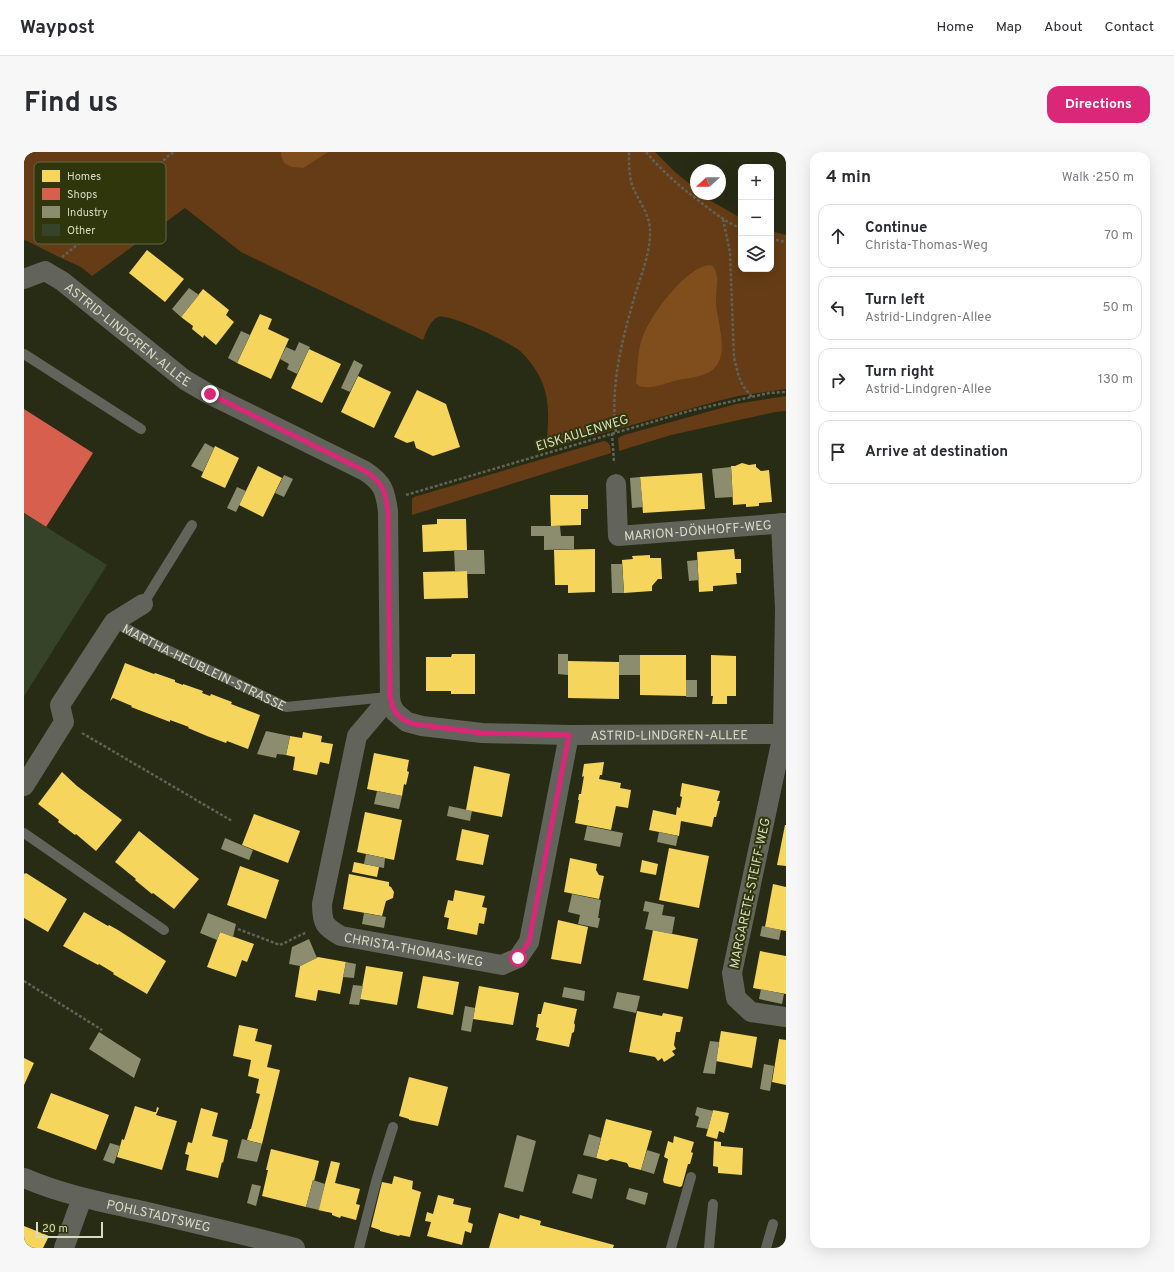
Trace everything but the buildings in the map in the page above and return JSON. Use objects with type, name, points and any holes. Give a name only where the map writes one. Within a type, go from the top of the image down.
[{"type":"street","points":[[24,279],[45,271]]},
{"type":"street","name":"ASTRID-LINDGREN-ALLEE","points":[[45,271],[62,281],[186,380],[210,394],[365,471],[380,483],[385,492],[388,511],[390,697],[395,712],[404,720],[414,724],[482,733],[569,735],[784,734]]},
{"type":"street","name":"MARION-DÖNHOFF-WEG","points":[[616,484],[618,536],[783,523],[784,734]]},
{"type":"street","name":"MARTHA-HEUBLEIN-STRASSE","points":[[64,722],[60,705],[114,622],[143,604]]},
{"type":"street","points":[[326,924],[322,918],[322,904],[357,736],[390,697]]},
{"type":"street","points":[[24,786],[64,722]]},
{"type":"street","name":"MARGARETE-STEIFF-WEG","points":[[784,734],[732,973],[736,998],[751,1012],[786,1017]]},
{"type":"street","name":"CHRISTA-THOMAS-WEG","points":[[326,924],[328,929],[341,936],[502,965],[518,958],[529,942],[569,735]]},
{"type":"street","name":"POHLSTADTSWEG","points":[[24,1178],[82,1198],[221,1229],[295,1248]]},
{"type":"street","points":[[64,1248],[82,1198]]},
{"type":"lane","points":[[24,354],[141,429]]},
{"type":"lane","points":[[143,604],[192,525]]},
{"type":"lane","name":"MARTHA-HEUBLEIN-STRASSE","points":[[114,622],[155,644],[286,707],[390,697]]},
{"type":"lane","points":[[24,833],[164,930]]},
{"type":"lane","points":[[359,1248],[377,1178],[393,1127]]},
{"type":"lane","points":[[671,1248],[692,1177]]},
{"type":"lane","points":[[709,1248],[713,1204]]},
{"type":"lane","points":[[766,1248],[773,1224]]},
{"type":"path","points":[[162,162],[174,152]]},
{"type":"path","points":[[616,432],[614,393],[619,359],[623,339],[646,258],[650,232],[648,220],[632,184],[629,152]]},
{"type":"path","points":[[646,152],[661,170],[676,184],[723,219],[738,226]]},
{"type":"path","points":[[723,219],[730,252],[734,358],[743,386],[752,397]]},
{"type":"path","points":[[774,240],[786,242]]},
{"type":"path","points":[[45,271],[79,244]]},
{"type":"path","name":"EISKAULENWEG","points":[[387,500],[689,411],[769,393],[786,392]]},
{"type":"path","points":[[612,433],[616,484]]},
{"type":"path","points":[[64,722],[232,821]]},
{"type":"path","points":[[238,928],[280,945],[326,924]]},
{"type":"path","points":[[24,981],[102,1030]]},
{"type":"shaded area","points":[[24,152],[655,152],[675,172],[690,184],[690,200],[710,200],[738,216],[738,272],[774,272],[774,232],[786,235],[786,389],[738,396],[718,401],[546,449],[548,407],[545,390],[535,369],[519,350],[478,329],[454,319],[444,317],[438,317],[433,321],[423,340],[241,252],[185,208],[166,222],[166,162],[34,162],[34,244],[136,244],[92,276],[81,267],[25,240],[24,241]]},
{"type":"shaded area","points":[[281,152],[328,152],[303,168],[292,167],[284,163]]},
{"type":"shaded area","points":[[709,265],[713,266],[717,275],[716,302],[722,342],[719,361],[714,369],[702,375],[653,387],[639,386],[636,383],[641,342],[653,316],[680,283],[690,274]]},
{"type":"shaded area","points":[[786,396],[786,411],[775,412],[671,435],[619,451],[618,438],[624,435],[736,404]]},
{"type":"shaded area","points":[[604,441],[610,445],[611,453],[412,515],[412,499],[414,497]]},
{"type":"route","points":[[210,394],[365,471],[380,483],[385,492],[388,511],[390,697],[395,712],[401,718],[408,722],[422,726],[482,733],[569,735],[529,942],[518,958]]}]
